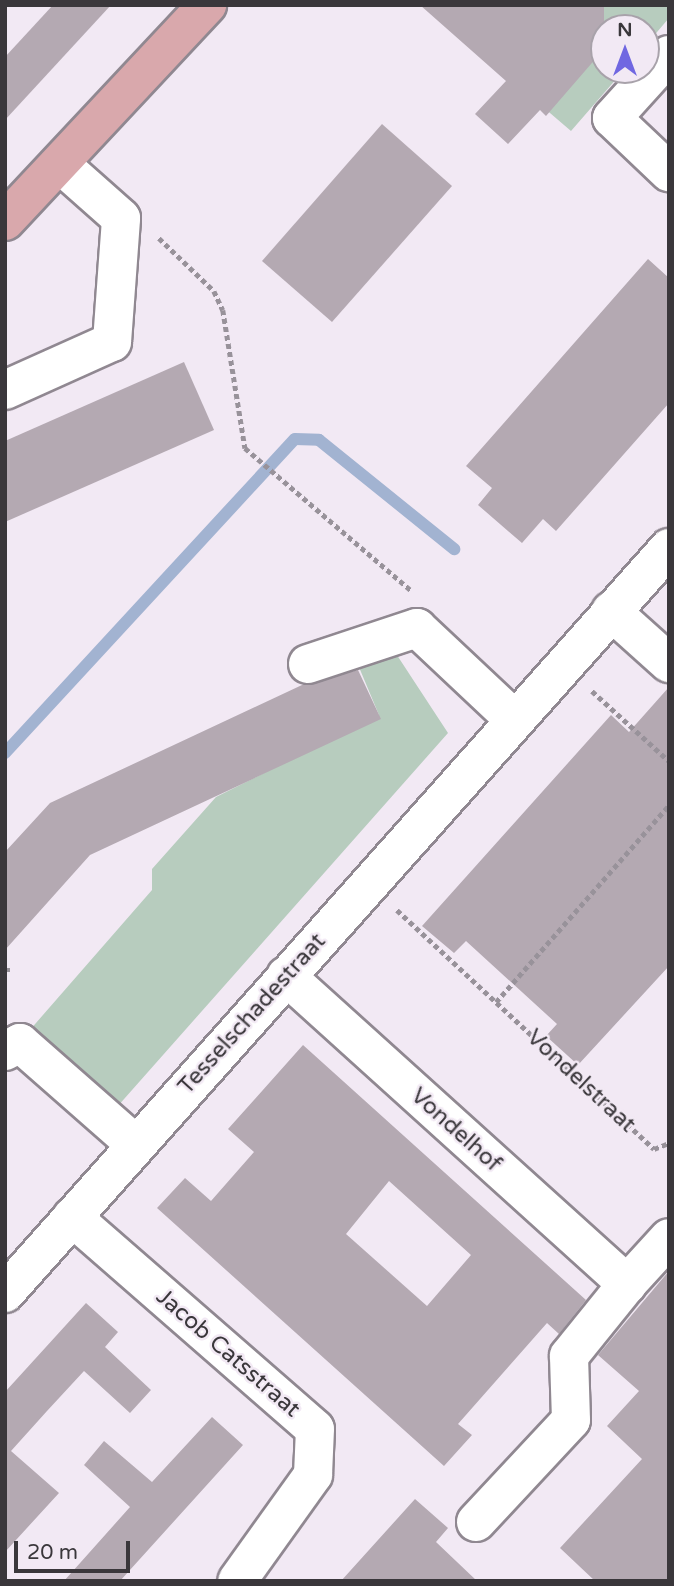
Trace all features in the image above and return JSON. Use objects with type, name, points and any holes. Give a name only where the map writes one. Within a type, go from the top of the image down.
[{"type":"main road","points":[[5,221],[207,5]]},
{"type":"street","points":[[669,55],[612,118],[669,172]]},
{"type":"street","points":[[5,390],[112,342],[121,218],[60,164]]},
{"type":"street","name":"Tesselschadestraat","points":[[5,1293],[669,548]]},
{"type":"street","points":[[611,611],[669,663]]},
{"type":"street","points":[[308,664],[417,628],[514,719]]},
{"type":"street","name":"Vondelhof","points":[[286,976],[627,1284]]},
{"type":"street","points":[[13,1047],[135,1144]]},
{"type":"street","name":"Jacob Catsstraat","points":[[72,1217],[314,1429],[313,1475],[237,1581]]},
{"type":"street","points":[[476,1522],[571,1420],[569,1356],[627,1284],[669,1238]]},
{"type":"path","points":[[121,218],[144,225],[214,291],[229,334],[245,448],[416,594],[417,628]]},
{"type":"path","points":[[563,664],[669,761]]},
{"type":"path","points":[[368,884],[496,1002],[669,805]]},
{"type":"path","points":[[5,970],[13,970]]},
{"type":"path","name":"Vondelstraat","points":[[496,1002],[654,1149],[669,1143]]},
{"type":"green space","points":[[424,5],[669,5],[669,18],[660,29],[660,14],[590,14],[590,84],[612,84],[571,131]]},
{"type":"green space","points":[[391,646],[448,733],[117,1107],[29,1031],[152,890],[152,869],[216,797],[379,715],[356,660]]},
{"type":"building","points":[[53,5],[111,5],[5,120],[5,57]]},
{"type":"building","points":[[420,5],[604,5],[604,14],[590,14],[590,65],[546,116],[540,110],[508,144],[475,114],[506,81]]},
{"type":"building","points":[[382,124],[452,186],[332,322],[262,261]]},
{"type":"building","points":[[648,259],[669,278],[669,403],[556,531],[543,519],[522,543],[478,505],[492,488],[466,466]]},
{"type":"building","points":[[184,362],[214,430],[5,522],[5,441]]},
{"type":"building","points":[[358,670],[381,719],[90,855],[5,950],[5,852],[50,803],[302,685]]},
{"type":"building","points":[[669,687],[669,966],[578,1065],[546,1036],[557,1024],[466,941],[454,953],[422,926],[611,715],[629,732]]},
{"type":"building","points":[[303,1045],[586,1300],[559,1334],[547,1323],[458,1424],[472,1435],[444,1466],[157,1208],[185,1178],[211,1201],[254,1152],[228,1129]],"holes":[[[389,1181],[471,1255],[427,1306],[346,1234]]]},
{"type":"building","points":[[669,1271],[669,1581],[595,1581],[560,1548],[642,1459],[607,1426],[639,1391],[598,1355]]},
{"type":"building","points":[[86,1303],[118,1332],[105,1347],[151,1390],[130,1413],[84,1371],[47,1411],[11,1451],[59,1493],[5,1552],[5,1392]]},
{"type":"building","points":[[212,1417],[243,1445],[120,1581],[64,1581],[130,1507],[84,1465],[104,1441],[152,1482]]},
{"type":"building","points":[[415,1499],[448,1528],[436,1542],[477,1581],[341,1581]]},
{"type":"waterway","points":[[5,753],[295,439],[319,440],[454,549]]}]
